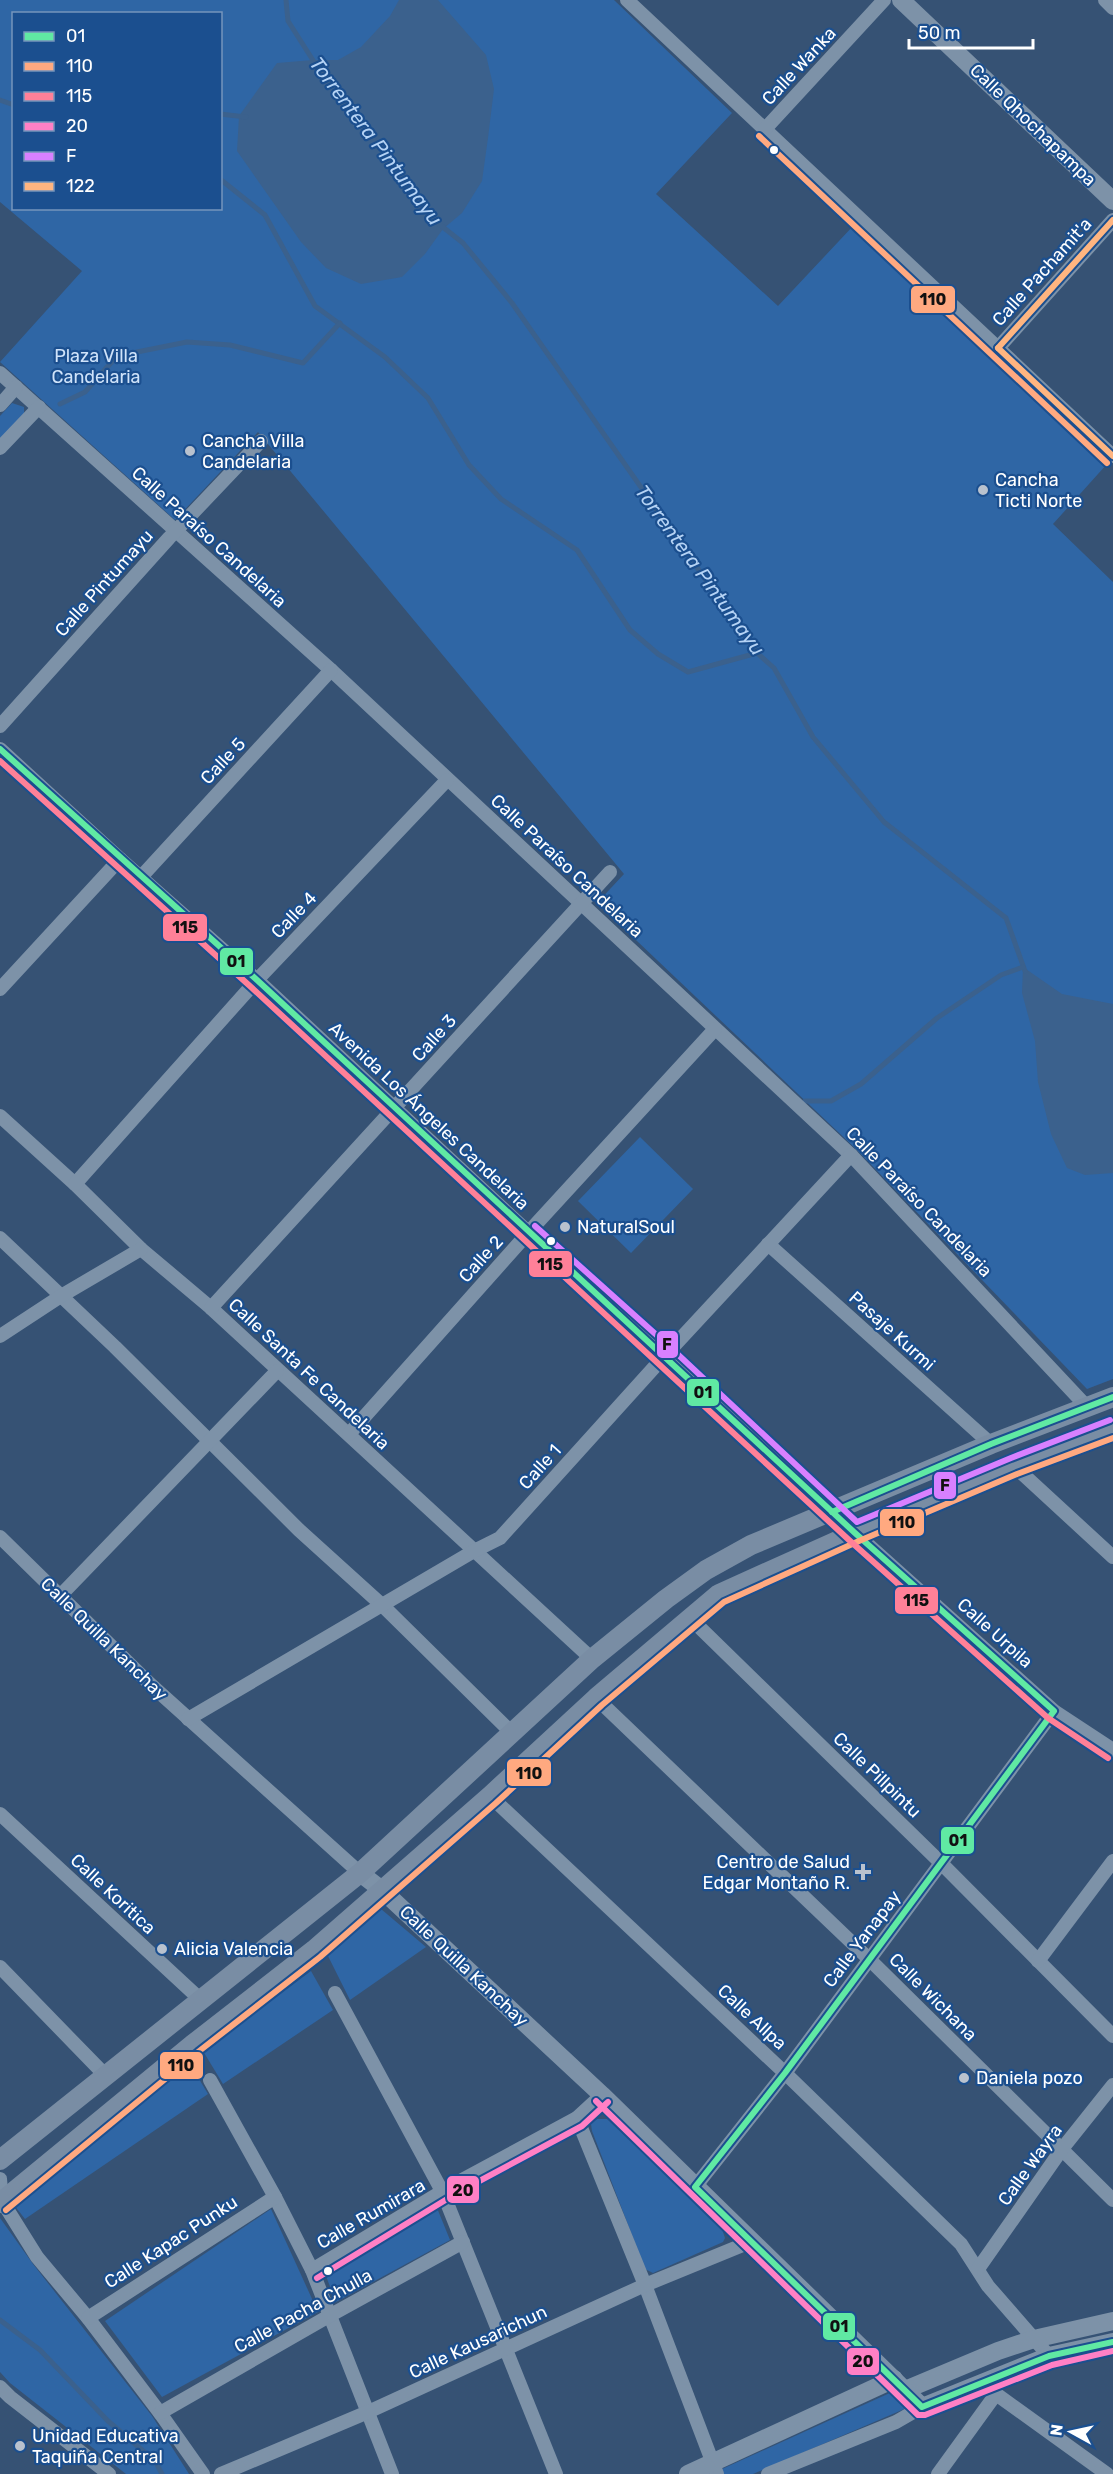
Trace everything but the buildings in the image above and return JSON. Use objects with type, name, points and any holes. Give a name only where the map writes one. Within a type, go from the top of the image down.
[{"type":"main road","points":[[0,2160],[360,1873],[592,1659],[706,1570],[751,1545],[991,1444],[1113,1397]]},
{"type":"main road","points":[[1,2202],[192,2045],[314,1950],[490,1796],[596,1698],[719,1594],[855,1533],[1014,1466],[1113,1428]]},
{"type":"street","points":[[627,0],[1113,456]]},
{"type":"street","name":"Calle Wanka","points":[[765,129],[884,0]]},
{"type":"street","name":"Calle Qhochapampa","points":[[901,0],[1113,201]]},
{"type":"street","points":[[1105,0],[1113,8]]},
{"type":"street","name":"Calle Pachamit'a","points":[[998,348],[1113,220]]},
{"type":"street","name":"Calle Paraíso Candelaria","points":[[0,373],[331,670],[851,1155],[1088,1408]]},
{"type":"street","points":[[0,405],[16,387]]},
{"type":"street","points":[[0,448],[39,407]]},
{"type":"street","name":"Calle Pintumayu","points":[[0,726],[176,531],[261,441]]},
{"type":"street","name":"Calle 5","points":[[141,877],[331,670]]},
{"type":"street","name":"Avenida Los Ángeles Candelaria","points":[[0,748],[120,860],[257,980],[529,1233],[665,1355],[832,1512]]},
{"type":"street","name":"Calle 4","points":[[75,1184],[257,980],[447,780]]},
{"type":"street","points":[[0,989],[120,860]]},
{"type":"street","name":"Calle 3","points":[[211,1308],[610,872]]},
{"type":"street","name":"Calle 2","points":[[349,1434],[715,1029]]},
{"type":"street","name":"Calle Santa Fe Candelaria","points":[[0,1116],[75,1184],[141,1249],[211,1308],[592,1659]]},
{"type":"street","name":"Calle 1","points":[[188,1719],[474,1551],[500,1538],[665,1355],[851,1155]]},
{"type":"street","points":[[0,1238],[299,1530],[383,1606],[513,1734]]},
{"type":"street","name":"Pasaje Kurmi","points":[[768,1244],[991,1444]]},
{"type":"street","points":[[0,1336],[61,1296],[141,1249]]},
{"type":"street","points":[[59,1597],[277,1371]]},
{"type":"street","points":[[1014,1466],[1113,1557]]},
{"type":"street","name":"Calle Urpila","points":[[832,1512],[1054,1711],[1113,1750]]},
{"type":"street","name":"Calle Quilla Kanchay","points":[[1,1539],[188,1719],[382,1890],[602,2095],[922,2408]]},
{"type":"street","name":"Calle Pillpintu","points":[[690,1618],[941,1863],[1113,2036]]},
{"type":"street","name":"Calle Wichana","points":[[596,1698],[869,1959],[1113,2200]]},
{"type":"street","name":"Calle Yanapay","points":[[695,2187],[785,2073],[1054,1711]]},
{"type":"street","name":"Calle Allpa","points":[[490,1796],[785,2073],[961,2244],[988,2286],[1049,2356]]},
{"type":"street","name":"Calle Koritica","points":[[0,1814],[202,2001]]},
{"type":"street","points":[[1038,1961],[1113,1861]]},
{"type":"street","points":[[0,1967],[106,2076]]},
{"type":"street","points":[[335,1993],[443,2193],[556,2474]]},
{"type":"street","points":[[210,2080],[275,2197],[312,2270],[392,2474]]},
{"type":"street","name":"Calle Wayra","points":[[978,2269],[1062,2150],[1113,2085]]},
{"type":"street","name":"Calle Rumirara","points":[[312,2270],[577,2118],[602,2095]]},
{"type":"street","points":[[577,2118],[645,2285],[715,2469]]},
{"type":"street","points":[[0,2179],[1,2202],[37,2257],[88,2318],[203,2474]]},
{"type":"street","name":"Calle Kapac Punku","points":[[88,2318],[275,2197]]},
{"type":"street","name":"Calle Pacha Chulla","points":[[160,2413],[463,2242]]},
{"type":"street","name":"Calle Kausarichun","points":[[221,2474],[368,2412],[645,2285],[750,2242]]},
{"type":"street","points":[[688,2474],[715,2469],[899,2384],[1034,2339],[1113,2322]]},
{"type":"street","points":[[768,2474],[896,2422],[922,2408],[994,2387],[1049,2356],[1100,2343],[1113,2342]]},
{"type":"street","points":[[0,2387],[109,2474]]},
{"type":"street","points":[[938,2474],[994,2387]]},
{"type":"street","points":[[994,2387],[1107,2474]]},
{"type":"green space","name":"Plaza Villa Candelaria","points":[[0,0],[614,0],[732,113],[656,194],[778,306],[854,225],[1107,464],[1053,524],[1113,582],[1113,1379],[1087,1389],[856,1149],[597,903],[624,874],[258,432],[175,520],[0,362],[82,271],[0,202]]},
{"type":"green space","points":[[12,403],[24,407],[24,414],[0,439],[0,416]]},
{"type":"green space","points":[[640,1137],[693,1189],[631,1253],[578,1201]]},
{"type":"green space","points":[[381,1909],[426,1947],[350,2000],[327,1954]]},
{"type":"green space","points":[[311,1971],[333,2010],[223,2084],[203,2051]]},
{"type":"green space","points":[[190,2064],[208,2094],[25,2219],[14,2205]]},
{"type":"green space","points":[[597,2119],[607,2119],[721,2226],[725,2238],[723,2242],[653,2273],[645,2269],[592,2131],[591,2124]]},
{"type":"green space","points":[[437,2208],[450,2240],[336,2302],[324,2271]]},
{"type":"green space","points":[[271,2209],[318,2312],[162,2397],[105,2321]]},
{"type":"green space","points":[[0,2218],[33,2264],[152,2416],[189,2474],[126,2474],[10,2383],[0,2372]]},
{"type":"green space","points":[[892,2392],[909,2407],[753,2474],[711,2474]]},
{"type":"water","points":[[399,0],[438,0],[486,55],[494,89],[488,138],[482,181],[462,213],[443,229],[425,254],[402,277],[361,284],[326,268],[301,242],[237,151],[239,116],[277,63],[338,60],[361,47],[390,16]]},
{"type":"water","points":[[1023,967],[1062,994],[1113,1004],[1113,1173],[1085,1175],[1067,1168],[1051,1134],[1038,1082],[1035,1041],[1022,993]]},
{"type":"waterway","name":"Torrentera Pintumayu","points":[[286,0],[288,21],[316,65]]},
{"type":"waterway","points":[[0,100],[12,104]]},
{"type":"waterway","points":[[222,114],[246,117]]},
{"type":"waterway","points":[[222,181],[265,215],[315,306],[385,357],[428,398],[469,465],[501,499],[577,550],[630,630],[658,654],[688,672],[757,653]]},
{"type":"waterway","name":"Torrentera Pintumayu","points":[[439,224],[463,243],[512,303],[757,653],[774,668],[813,737],[884,822],[1006,918],[1025,971]]},
{"type":"waterway","points":[[60,404],[85,392],[117,356],[187,342],[230,345],[303,363],[340,323]]},
{"type":"waterway","points":[[805,1101],[831,1101],[861,1084],[937,1018],[1001,975],[1023,967]]},
{"type":"waterway","points":[[0,2320],[40,2350],[108,2421],[155,2461],[162,2474]]},
{"type":"transit line","name":"110","points":[[759,136],[1107,463]]},
{"type":"transit line","name":"122","points":[[998,348],[1113,220]]},
{"type":"transit line","name":"122","points":[[998,348],[1113,456]]},
{"type":"transit line","name":"01","points":[[0,749],[257,980],[855,1533],[1054,1711],[785,2073],[695,2187],[922,2407],[1049,2356],[1113,2342]]},
{"type":"transit line","name":"115","points":[[0,761],[251,987],[849,1540],[1048,1718],[1108,1758]]},
{"type":"transit line","name":"F","points":[[535,1226],[671,1348],[857,1522],[1110,1420]]},
{"type":"transit line","name":"01","points":[[832,1512],[991,1444],[1113,1397]]},
{"type":"transit line","name":"110","points":[[6,2210],[198,2052],[320,1957],[496,1803],[602,1705],[724,1602],[859,1541],[1017,1474],[1113,1438]]},
{"type":"transit line","name":"20","points":[[596,2101],[918,2415],[925,2415],[1052,2365],[1113,2351]]},
{"type":"transit line","name":"20","points":[[317,2278],[457,2193],[582,2126],[608,2102]]},
{"type":"place","name":"Cancha Villa Candelaria","points":[[190,451]]},
{"type":"place","name":"Cancha Ticti Norte","points":[[983,490]]},
{"type":"place","name":"NaturalSoul","points":[[565,1227]]},
{"type":"place","name":"Centro de Salud Edgar Montaño R.","points":[[863,1872]]},
{"type":"place","name":"Alicia Valencia","points":[[162,1949]]},
{"type":"place","name":"Daniela pozo","points":[[964,2078]]},
{"type":"place","name":"Unidad Educativa Taquiña Central","points":[[20,2446]]}]
